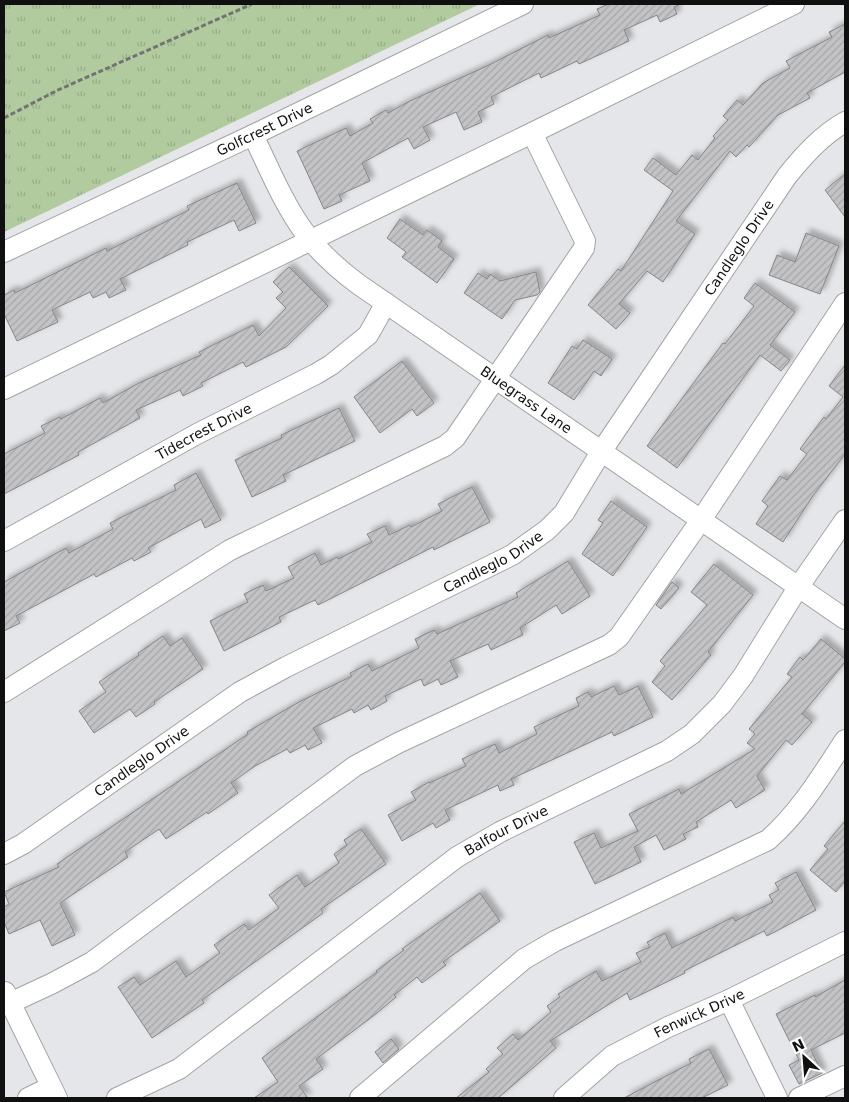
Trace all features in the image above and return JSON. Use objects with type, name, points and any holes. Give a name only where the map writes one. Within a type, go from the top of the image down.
[{"type":"street","name":"Golfcrest Drive","points":[[4,252],[253,135],[523,4]]},
{"type":"street","points":[[4,389],[794,4]]},
{"type":"street","name":"Candleglo Drive","points":[[4,854],[23,844],[240,692],[286,667],[512,555],[547,530],[564,513],[601,452],[793,169],[825,135],[845,122]]},
{"type":"street","points":[[4,692],[230,550],[445,446],[455,438],[584,248],[585,241],[532,133]]},
{"type":"street","name":"Bluegrass Lane","points":[[253,135],[293,215],[310,240],[339,269],[495,379],[845,619]]},
{"type":"street","name":"Tidecrest Drive","points":[[4,541],[197,434],[324,370],[368,335],[386,303]]},
{"type":"street","points":[[28,1098],[54,1092],[7,997],[53,983],[92,962],[355,766],[398,742],[609,645],[619,637],[701,520],[845,303]]},
{"type":"street","name":"Balfour Drive","points":[[117,1098],[179,1069],[456,857],[500,832],[667,751],[692,734],[722,704],[743,676],[799,586],[845,520]]},
{"type":"street","points":[[360,1098],[524,959],[555,940],[768,840],[783,826],[811,790],[845,740]]},
{"type":"street","name":"Fenwick Drive","points":[[564,1098],[612,1056],[845,942]]},
{"type":"street","points":[[729,1000],[777,1098]]},
{"type":"street","points":[[799,1098],[845,1076]]},
{"type":"path","points":[[4,118],[58,90],[252,4]]},
{"type":"green space","points":[[4,4],[480,4],[4,232]]},
{"type":"building","points":[[609,4],[681,4],[674,7],[677,14],[660,22],[657,15],[624,30],[629,41],[579,64],[577,61],[541,78],[539,73],[491,97],[494,104],[478,112],[482,122],[464,130],[456,112],[423,127],[430,140],[414,149],[408,138],[362,163],[370,181],[339,195],[342,201],[324,209],[297,151],[346,128],[350,136],[373,123],[370,119],[386,110],[388,113],[548,35],[549,38],[600,15],[597,9]]},
{"type":"building","points":[[845,24],[845,72],[807,93],[810,98],[778,115],[749,147],[747,145],[736,157],[730,151],[676,221],[695,234],[663,282],[647,271],[619,304],[630,313],[616,329],[588,305],[618,269],[621,271],[673,191],[644,170],[653,158],[676,175],[692,155],[698,160],[715,138],[713,136],[728,120],[723,116],[737,100],[743,105],[763,83],[790,68],[786,61],[832,37],[829,32]]},
{"type":"building","points":[[845,174],[845,217],[825,190]]},
{"type":"building","points":[[237,183],[256,223],[239,231],[234,220],[187,242],[188,245],[120,279],[126,290],[109,298],[106,292],[93,298],[90,292],[52,310],[58,322],[17,341],[4,314],[4,295],[14,290],[15,293],[106,248],[107,251],[189,210],[187,206]]},
{"type":"building","points":[[400,219],[423,235],[427,230],[442,241],[438,247],[454,259],[437,283],[402,257],[406,252],[387,238]]},
{"type":"building","points":[[806,233],[839,246],[820,294],[769,275],[777,255],[795,262]]},
{"type":"building","points":[[289,267],[328,306],[286,347],[246,367],[243,362],[201,383],[203,386],[183,396],[180,390],[136,410],[140,418],[78,452],[79,455],[4,494],[4,454],[45,433],[41,426],[60,417],[61,419],[100,398],[103,403],[139,383],[201,355],[199,352],[253,325],[259,336],[286,308],[276,298],[283,292],[273,282]]},
{"type":"building","points":[[536,272],[540,292],[537,295],[515,300],[502,319],[464,293],[478,273],[487,279],[490,274],[500,281]]},
{"type":"building","points":[[755,283],[795,312],[770,345],[790,360],[781,371],[760,355],[677,468],[647,446],[723,343],[725,344],[754,306],[744,298]]},
{"type":"building","points":[[583,340],[612,359],[601,376],[594,371],[574,400],[548,383],[572,346],[577,349]]},
{"type":"building","points":[[402,361],[434,403],[417,416],[412,409],[380,433],[354,397]]},
{"type":"building","points":[[845,365],[845,454],[812,497],[783,542],[756,524],[768,506],[762,501],[780,476],[787,480],[807,454],[800,449],[824,417],[826,419],[843,397],[829,386]]},
{"type":"building","points":[[339,408],[355,441],[283,475],[286,481],[252,497],[235,460],[282,438],[281,435]]},
{"type":"building","points":[[196,473],[221,520],[205,528],[201,519],[148,548],[151,552],[134,561],[132,558],[96,577],[94,574],[16,616],[20,623],[4,631],[4,582],[66,548],[69,553],[113,529],[110,523],[176,490],[174,485]]},
{"type":"building","points":[[472,487],[490,522],[434,550],[433,547],[318,605],[315,600],[279,617],[281,622],[224,651],[210,621],[248,602],[244,594],[263,585],[266,591],[294,578],[288,567],[315,553],[321,565],[337,557],[338,559],[372,542],[367,534],[385,526],[389,535],[410,525],[411,527],[442,511],[438,504]]},
{"type":"building","points":[[611,501],[647,527],[613,576],[582,554],[603,523],[598,520]]},
{"type":"building","points":[[568,561],[590,596],[562,614],[556,605],[520,628],[523,635],[491,650],[488,644],[450,661],[458,677],[441,685],[438,679],[424,686],[421,679],[385,696],[387,701],[371,710],[368,705],[354,713],[352,709],[313,728],[322,743],[308,750],[305,745],[290,753],[287,749],[255,766],[231,783],[238,793],[208,814],[207,812],[166,839],[159,829],[125,852],[128,857],[60,903],[75,935],[52,946],[40,920],[9,934],[4,922],[4,907],[9,904],[4,892],[59,867],[57,864],[248,734],[247,732],[299,702],[352,676],[350,673],[368,664],[372,671],[419,648],[415,639],[434,630],[437,634],[518,597],[516,593]]},
{"type":"building","points":[[714,564],[753,595],[708,652],[711,655],[672,700],[652,682],[665,666],[660,661],[707,605],[691,592]]},
{"type":"building","points":[[672,582],[679,588],[661,609],[656,605]]},
{"type":"building","points":[[163,636],[170,646],[182,638],[203,669],[154,702],[155,704],[136,717],[130,709],[94,733],[79,711],[106,692],[99,682]]},
{"type":"building","points":[[821,639],[845,659],[845,662],[802,714],[812,722],[792,745],[786,740],[757,776],[765,790],[736,808],[731,800],[696,822],[698,827],[683,834],[686,839],[664,850],[656,835],[634,847],[641,862],[595,884],[574,842],[594,833],[601,848],[638,831],[629,814],[679,789],[681,794],[755,749],[747,743],[755,734],[749,729],[792,677],[787,674],[800,657],[803,660]]},
{"type":"building","points":[[614,686],[619,695],[638,686],[653,717],[614,736],[612,732],[511,779],[514,785],[500,791],[498,785],[445,810],[450,820],[436,828],[433,823],[402,841],[388,815],[416,800],[411,792],[466,766],[462,759],[495,744],[499,753],[537,734],[534,727],[579,706],[576,698],[588,692],[591,697]]},
{"type":"building","points":[[845,821],[845,881],[836,892],[810,870],[828,849],[824,846]]},
{"type":"building","points":[[361,829],[386,864],[321,909],[323,913],[202,1000],[204,1003],[152,1038],[118,987],[134,977],[140,985],[176,961],[186,977],[220,953],[214,945],[244,924],[249,930],[279,908],[269,895],[297,875],[305,887],[339,863],[334,854],[347,845],[344,840]]},
{"type":"building","points":[[796,872],[816,910],[767,936],[764,931],[630,1000],[627,993],[550,1041],[556,1048],[498,1098],[456,1098],[489,1072],[486,1069],[503,1054],[497,1048],[513,1034],[518,1040],[551,1012],[547,1006],[560,997],[558,994],[596,971],[602,981],[641,962],[636,953],[650,947],[647,942],[665,933],[672,948],[733,917],[735,921],[773,902],[769,895],[779,890],[775,883]]},
{"type":"building","points":[[480,893],[500,921],[443,962],[446,965],[422,983],[417,977],[394,995],[396,997],[377,1013],[316,1059],[323,1069],[299,1086],[308,1098],[254,1098],[278,1082],[262,1058],[377,972],[404,950],[402,949]]},
{"type":"building","points":[[845,980],[845,1033],[811,1050],[822,1073],[799,1084],[789,1065],[799,1060],[776,1014],[815,995],[815,997]]},
{"type":"building","points":[[391,1039],[399,1049],[383,1063],[375,1052]]},
{"type":"building","points":[[709,1049],[728,1085],[702,1098],[624,1098],[691,1063],[689,1059]]}]
